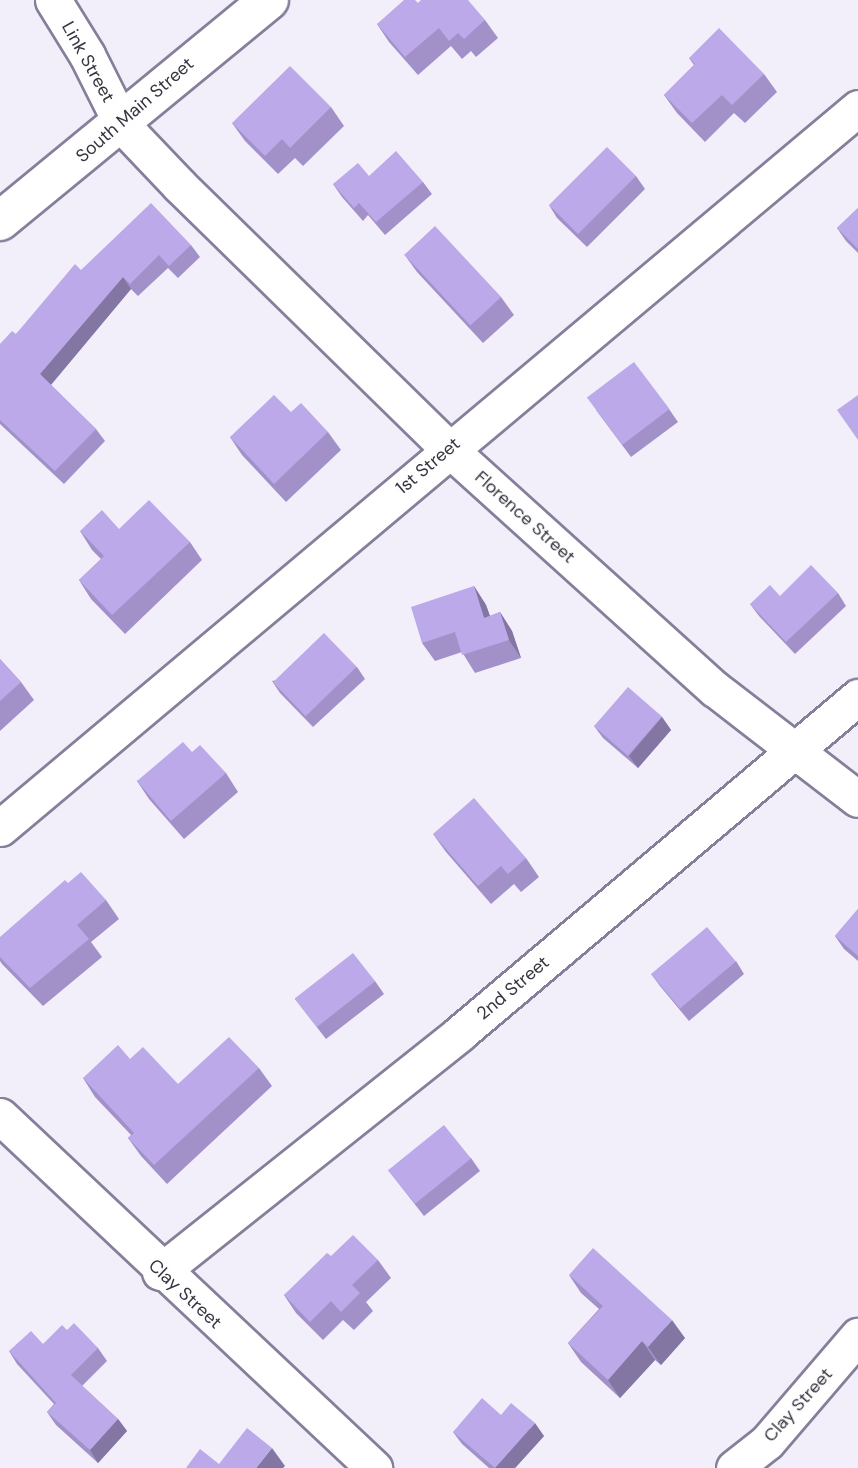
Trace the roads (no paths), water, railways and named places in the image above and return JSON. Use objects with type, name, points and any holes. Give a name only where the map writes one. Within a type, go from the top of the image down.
[{"type":"street","name":"Link Street","points":[[53,0],[87,55],[122,125]]},
{"type":"street","name":"South Main Street","points":[[0,220],[122,125],[204,50],[269,0]]},
{"type":"street","name":"1st Street","points":[[0,828],[858,107]]},
{"type":"street","name":"Florence Street","points":[[122,125],[449,449],[715,689],[858,799]]},
{"type":"street","name":"2nd Street","points":[[160,1272],[460,1033],[858,696]]},
{"type":"street","name":"Clay Street","points":[[0,1116],[160,1272],[373,1468]]},
{"type":"street","name":"Clay Street","points":[[734,1468],[767,1442],[858,1336]]}]
